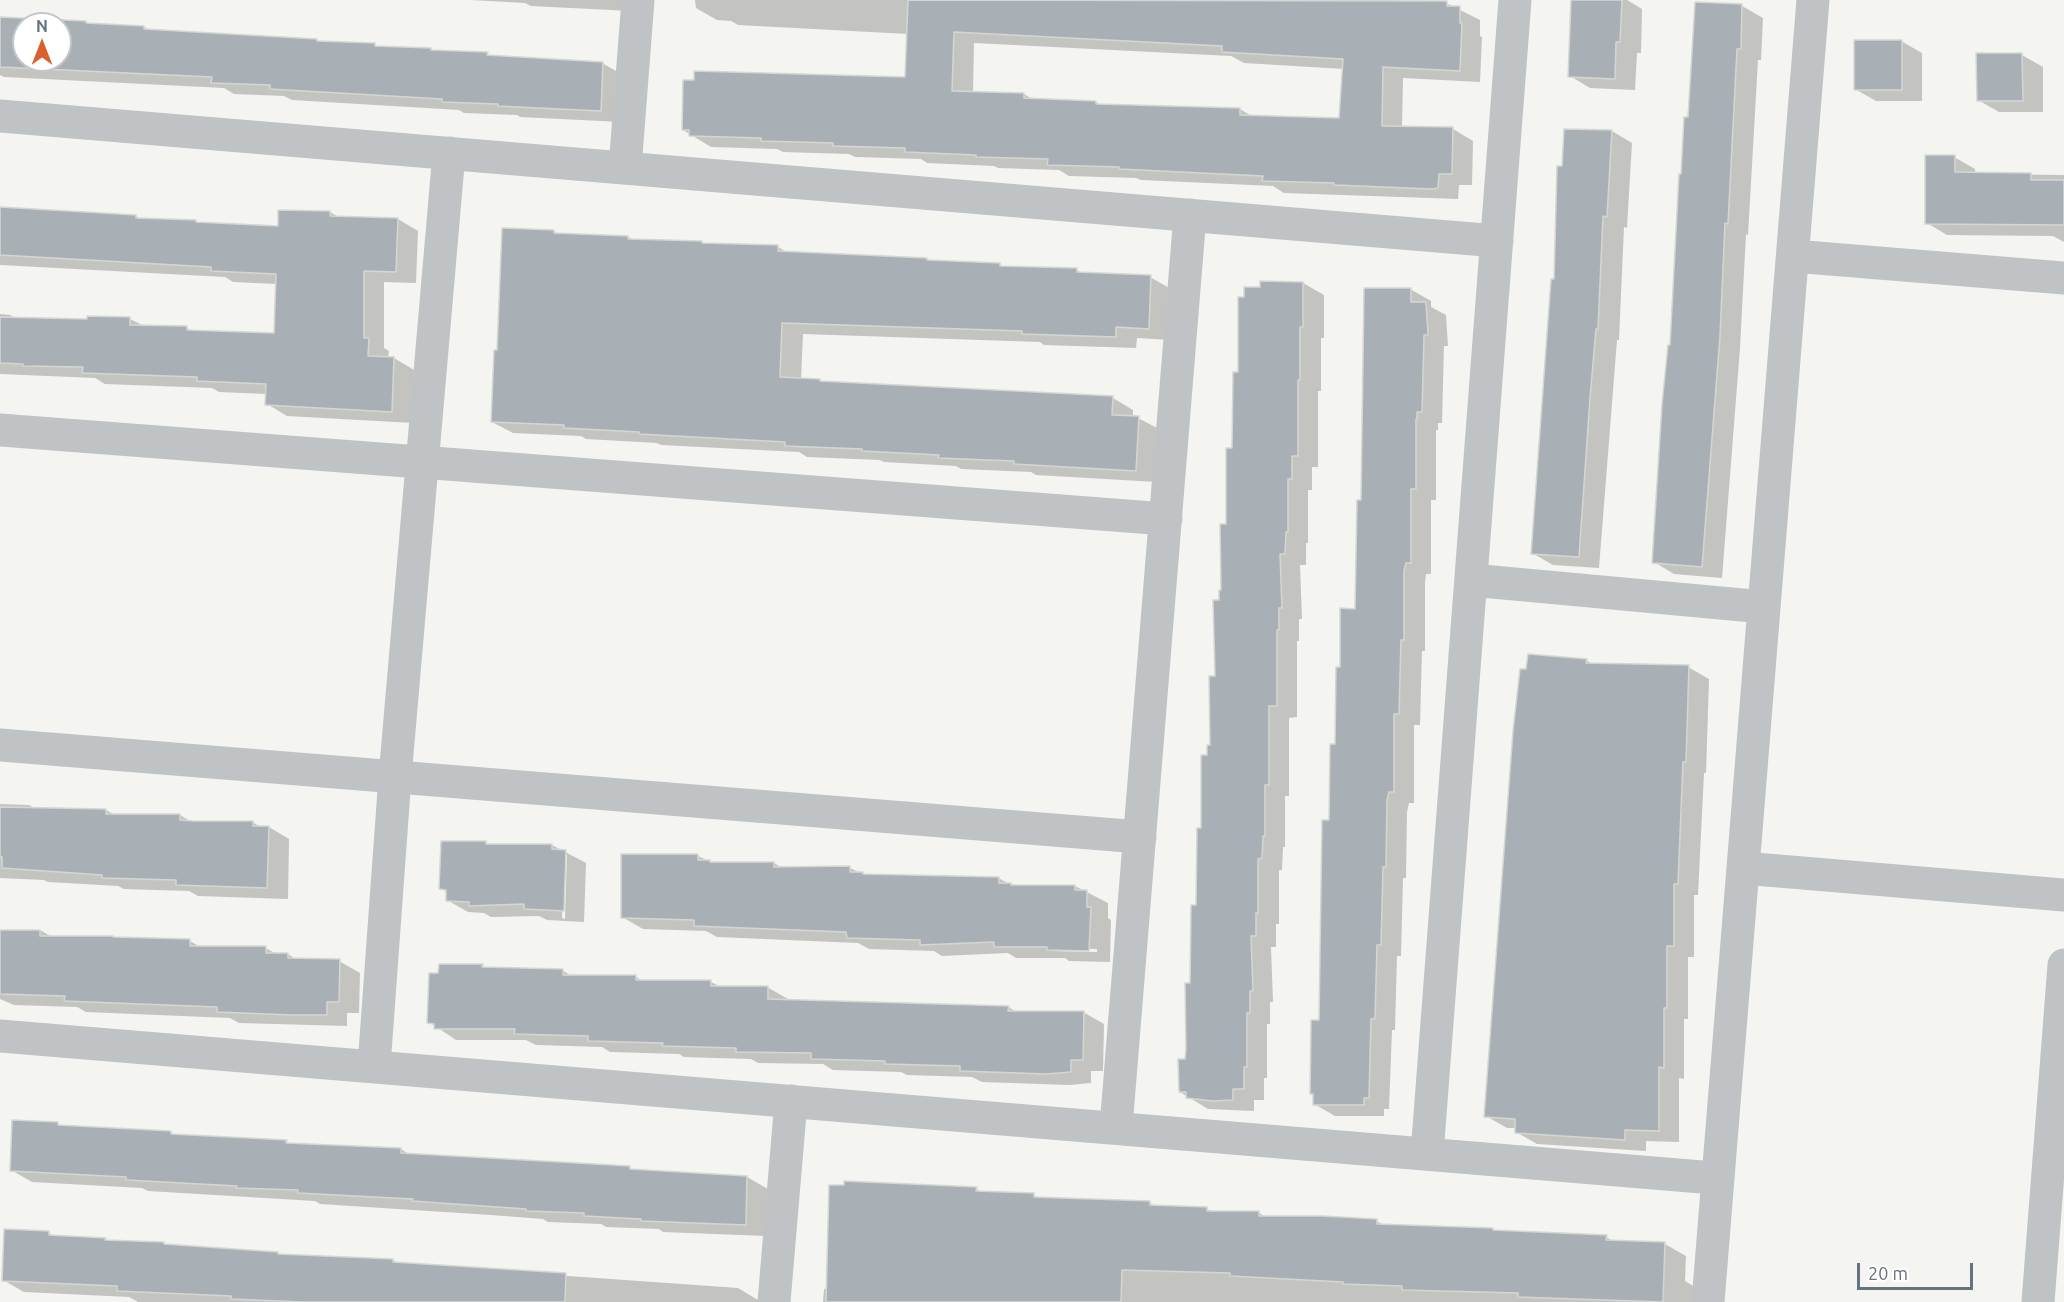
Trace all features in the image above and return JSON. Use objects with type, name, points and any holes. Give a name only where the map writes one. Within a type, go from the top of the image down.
[{"type":"street","points":[[625,168],[638,0]]},
{"type":"street","points":[[1427,1154],[1515,0]]},
{"type":"street","points":[[1708,1302],[1813,0]]},
{"type":"street","points":[[0,116],[1497,241]]},
{"type":"street","points":[[374,1066],[395,777],[449,153]]},
{"type":"street","points":[[1116,1128],[1190,215]]},
{"type":"street","points":[[1792,256],[2064,278]]},
{"type":"street","points":[[0,429],[1166,519]]},
{"type":"street","points":[[1471,580],[1764,607]]},
{"type":"street","points":[[0,745],[1140,837]]},
{"type":"street","points":[[1743,868],[2064,895]]},
{"type":"street","points":[[2038,1302],[2055,1207],[2064,965]]},
{"type":"street","points":[[0,1036],[1702,1177]]},
{"type":"street","points":[[774,1302],[791,1101]]},
{"type":"building","points":[[908,0],[1447,1],[1447,6],[1460,6],[1460,23],[1462,23],[1460,71],[1383,67],[1382,126],[1453,127],[1452,174],[1439,174],[1438,188],[1432,189],[1262,181],[1263,176],[1047,165],[1048,159],[905,152],[905,148],[761,141],[761,138],[689,136],[689,130],[682,130],[683,80],[694,80],[694,71],[905,77]],"holes":[[[954,32],[1222,46],[1222,52],[1343,59],[1339,118],[1240,115],[1240,108],[1096,104],[1096,101],[1024,98],[1024,93],[952,91]]]},
{"type":"building","points":[[1571,0],[1622,0],[1620,42],[1616,42],[1615,79],[1568,77]]},
{"type":"building","points":[[1695,2],[1742,4],[1741,49],[1737,49],[1728,224],[1725,223],[1720,336],[1702,567],[1652,563],[1662,404],[1668,345],[1670,345],[1679,174],[1681,174],[1684,117],[1688,117]]},
{"type":"building","points":[[0,17],[12,18],[12,68],[0,67]]},
{"type":"building","points":[[72,20],[144,26],[144,29],[375,43],[375,46],[488,52],[487,55],[603,62],[601,111],[498,106],[498,104],[442,102],[442,99],[270,89],[270,85],[211,83],[212,77],[72,70]]},
{"type":"building","points":[[1854,40],[1902,40],[1902,90],[1854,90]]},
{"type":"building","points":[[1976,53],[2022,53],[2023,101],[1977,101]]},
{"type":"building","points":[[1564,129],[1612,130],[1607,217],[1603,216],[1598,329],[1596,329],[1590,398],[1579,557],[1531,554],[1551,279],[1554,279],[1557,166],[1562,166]]},
{"type":"building","points":[[1925,155],[1955,155],[1955,172],[2031,173],[2031,180],[2064,180],[2064,225],[1925,224]]},
{"type":"building","points":[[0,207],[278,226],[278,210],[330,211],[330,216],[398,218],[396,272],[364,271],[364,338],[369,338],[368,356],[394,357],[392,412],[265,405],[266,384],[197,381],[197,377],[82,373],[83,367],[23,366],[23,364],[0,363],[0,317],[87,319],[87,316],[130,317],[130,325],[187,326],[187,330],[274,333],[276,274],[211,271],[211,267],[0,255]]},
{"type":"building","points":[[502,228],[628,236],[628,239],[778,245],[778,251],[927,258],[927,260],[1000,263],[1000,266],[1077,268],[1077,272],[1151,275],[1149,329],[1116,327],[1116,337],[1022,334],[1022,331],[782,323],[780,377],[1113,396],[1112,415],[1139,416],[1136,471],[1014,464],[1014,461],[938,458],[939,455],[862,451],[862,449],[785,446],[785,442],[639,434],[639,432],[564,428],[564,425],[491,422],[494,350],[497,350]]},
{"type":"building","points":[[1260,281],[1303,282],[1303,327],[1300,327],[1300,380],[1298,380],[1298,456],[1292,456],[1292,479],[1288,479],[1288,532],[1286,532],[1285,554],[1280,554],[1282,608],[1279,608],[1279,630],[1277,630],[1277,706],[1269,706],[1269,785],[1265,785],[1265,836],[1263,836],[1262,858],[1258,859],[1256,936],[1251,936],[1253,991],[1250,991],[1250,1013],[1247,1013],[1247,1067],[1244,1067],[1244,1089],[1233,1089],[1233,1100],[1213,1101],[1186,1098],[1186,1092],[1179,1092],[1178,1059],[1185,1059],[1186,1049],[1185,983],[1190,983],[1191,905],[1196,905],[1197,828],[1201,828],[1201,755],[1207,755],[1207,745],[1210,745],[1209,676],[1215,676],[1213,600],[1219,600],[1219,590],[1221,590],[1220,524],[1226,524],[1226,448],[1232,448],[1233,372],[1238,372],[1238,297],[1244,297],[1244,287],[1260,287]]},
{"type":"building","points":[[1364,288],[1411,288],[1411,302],[1426,302],[1428,335],[1424,335],[1422,412],[1417,412],[1416,419],[1416,489],[1411,489],[1411,563],[1406,563],[1404,571],[1404,640],[1401,640],[1399,714],[1394,714],[1394,792],[1389,792],[1387,800],[1386,867],[1383,867],[1381,945],[1377,945],[1375,1019],[1371,1019],[1369,1098],[1364,1098],[1364,1105],[1313,1105],[1313,1094],[1310,1094],[1311,1020],[1319,1020],[1322,820],[1329,820],[1330,744],[1335,744],[1336,667],[1340,667],[1340,608],[1355,609],[1357,500],[1361,500]]},
{"type":"building","points":[[1528,654],[1587,659],[1586,663],[1689,665],[1686,762],[1683,762],[1678,884],[1674,884],[1674,946],[1667,946],[1664,1068],[1659,1067],[1659,1131],[1625,1130],[1625,1140],[1515,1133],[1515,1119],[1484,1117],[1513,731],[1520,669],[1526,669]]},
{"type":"building","points":[[0,807],[106,809],[106,814],[180,814],[180,820],[253,821],[253,826],[269,826],[267,888],[176,885],[176,880],[102,878],[102,875],[2,868]]},
{"type":"building","points":[[441,841],[552,844],[552,849],[566,850],[564,911],[524,909],[524,904],[469,906],[469,902],[446,901],[446,890],[439,889]]},
{"type":"building","points":[[621,854],[698,854],[698,860],[710,860],[710,862],[774,862],[774,867],[850,866],[850,872],[863,872],[863,874],[999,877],[999,883],[1011,883],[1011,885],[1075,885],[1075,890],[1087,890],[1087,907],[1091,907],[1089,951],[1047,950],[1047,947],[994,947],[994,942],[920,945],[920,940],[847,938],[846,932],[694,926],[694,920],[621,918]]},
{"type":"building","points":[[0,930],[40,930],[40,936],[190,939],[190,946],[266,946],[266,953],[288,953],[288,958],[340,959],[339,1002],[327,1002],[327,1015],[291,1015],[217,1012],[217,1007],[64,1001],[65,996],[0,994]]},
{"type":"building","points":[[439,964],[563,969],[563,975],[636,975],[636,980],[711,980],[711,986],[768,986],[768,999],[1009,1006],[1008,1011],[1084,1011],[1083,1060],[1071,1060],[1071,1072],[1047,1074],[960,1071],[960,1066],[811,1059],[811,1053],[736,1052],[736,1048],[588,1041],[588,1036],[514,1034],[515,1029],[434,1029],[434,1024],[427,1023],[429,973],[438,973]]},
{"type":"building","points":[[12,1120],[58,1122],[58,1125],[171,1131],[171,1134],[287,1140],[286,1143],[401,1148],[401,1153],[630,1166],[630,1169],[747,1176],[746,1225],[641,1221],[641,1219],[584,1216],[584,1213],[526,1211],[526,1209],[412,1201],[413,1199],[126,1180],[126,1177],[10,1171]]},
{"type":"building","points":[[844,1181],[977,1187],[976,1191],[1034,1193],[1034,1197],[1150,1201],[1150,1205],[1207,1207],[1207,1211],[1259,1211],[1259,1216],[1377,1219],[1377,1224],[1607,1235],[1606,1240],[1665,1242],[1663,1302],[1518,1297],[1518,1293],[1402,1290],[1402,1286],[1230,1276],[1230,1273],[1122,1270],[1121,1302],[826,1302],[829,1185],[844,1185]]},
{"type":"building","points":[[4,1229],[49,1231],[49,1235],[164,1242],[164,1244],[278,1252],[278,1254],[393,1259],[393,1262],[566,1273],[565,1302],[303,1302],[117,1291],[117,1286],[2,1281]]}]
